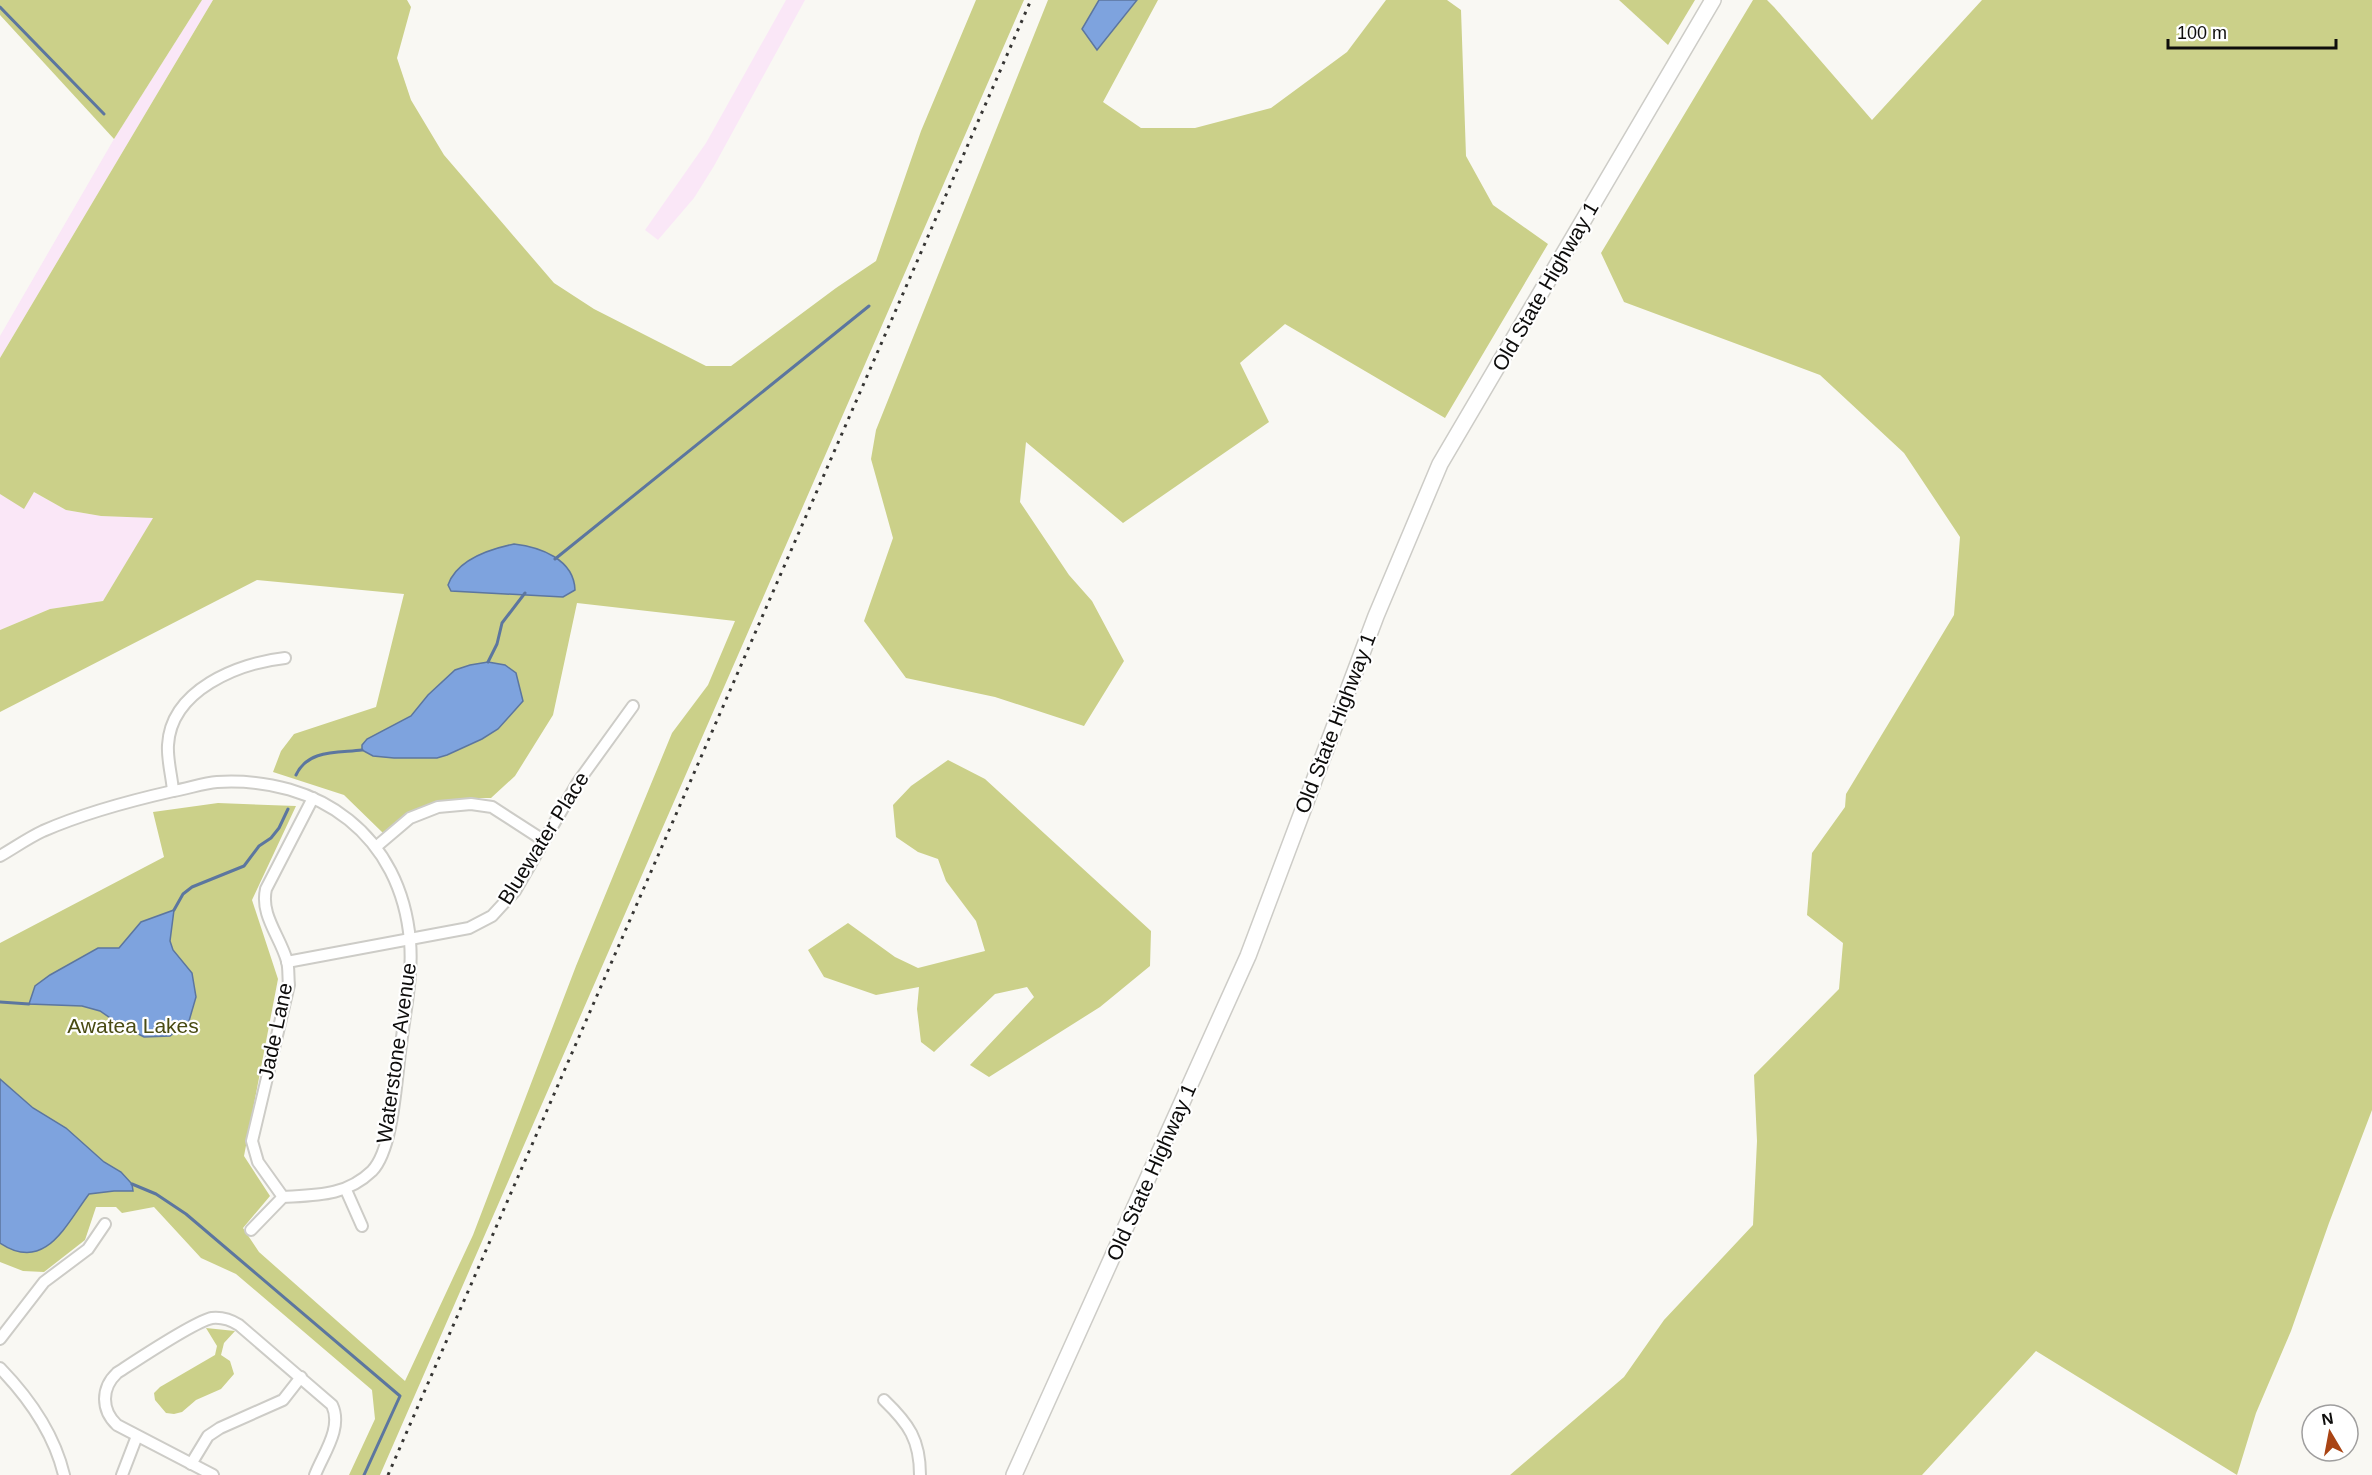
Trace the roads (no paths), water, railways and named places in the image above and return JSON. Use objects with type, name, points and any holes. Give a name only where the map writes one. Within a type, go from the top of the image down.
[{"type":"main road","name":"Old State Highway 1","points":[[1014,1475],[1248,956],[1376,616],[1440,464],[1713,0]]},
{"type":"street","points":[[173,791],[168,745],[173,724],[182,707],[204,686],[245,666],[285,658]]},
{"type":"street","name":"Bluewater Place","points":[[287,962],[469,928],[492,916],[515,891],[578,782],[633,706]]},
{"type":"street","name":"Waterstone Avenue","points":[[0,856],[43,831],[130,800],[216,782],[277,787],[313,798],[329,805],[351,820],[377,846],[398,885],[410,939],[411,966],[389,1134],[379,1161],[373,1170],[346,1190],[321,1195],[284,1197]]},
{"type":"street","name":"Jade Lane","points":[[284,1197],[258,1162],[252,1142],[289,985],[287,962],[265,910],[264,900],[266,889],[313,798]]},
{"type":"street","points":[[377,846],[410,818],[438,807],[471,804],[492,807],[543,840]]},
{"type":"street","points":[[346,1190],[362,1226]]},
{"type":"street","points":[[250,1230],[284,1197]]},
{"type":"street","points":[[0,1339],[44,1282],[88,1249],[105,1224]]},
{"type":"street","points":[[213,1475],[117,1425],[108,1414],[105,1397],[108,1384],[121,1371],[205,1320],[223,1318],[236,1323],[329,1402],[335,1417],[333,1434],[315,1475]]},
{"type":"street","points":[[0,1368],[22,1391],[46,1425],[61,1461],[64,1475]]},
{"type":"street","points":[[191,1464],[202,1443],[212,1433],[283,1400],[301,1377]]},
{"type":"street","points":[[884,1400],[912,1432],[919,1450],[920,1475]]},
{"type":"street","points":[[122,1475],[137,1436]]},
{"type":"water","points":[[1099,0],[1137,0],[1097,50],[1082,29]]},
{"type":"water","points":[[514,544],[534,548],[562,563],[569,570],[575,590],[563,597],[451,591],[448,585],[452,576],[467,562],[485,552]]},
{"type":"water","points":[[488,662],[505,665],[516,673],[523,701],[498,729],[482,739],[437,758],[373,756],[362,750],[362,745],[367,739],[411,716],[428,695],[455,670]]},
{"type":"water","points":[[174,910],[170,941],[173,950],[192,973],[196,997],[189,1021],[170,1036],[144,1037],[100,1011],[82,1006],[29,1004],[35,986],[50,975],[98,948],[119,948],[141,922]]},
{"type":"water","points":[[0,1079],[33,1108],[66,1128],[104,1162],[121,1172],[132,1184],[133,1191],[89,1194],[52,1242],[42,1249],[30,1252],[16,1251],[0,1243]]},
{"type":"waterway","points":[[0,7],[104,114]]},
{"type":"waterway","points":[[555,559],[869,306]]},
{"type":"waterway","points":[[488,662],[497,644],[502,623],[525,593]]},
{"type":"waterway","points":[[296,775],[301,767],[316,756],[362,750]]},
{"type":"waterway","points":[[174,910],[183,894],[192,887],[244,866],[259,846],[271,838],[279,828],[288,809]]},
{"type":"waterway","points":[[0,1002],[29,1004]]},
{"type":"waterway","points":[[132,1184],[156,1194],[186,1214],[400,1396],[364,1475]]},
{"type":"railway","points":[[388,1475],[1031,0]]},
{"type":"park label","name":"Awatea Lakes","points":[[133,1025]]}]
